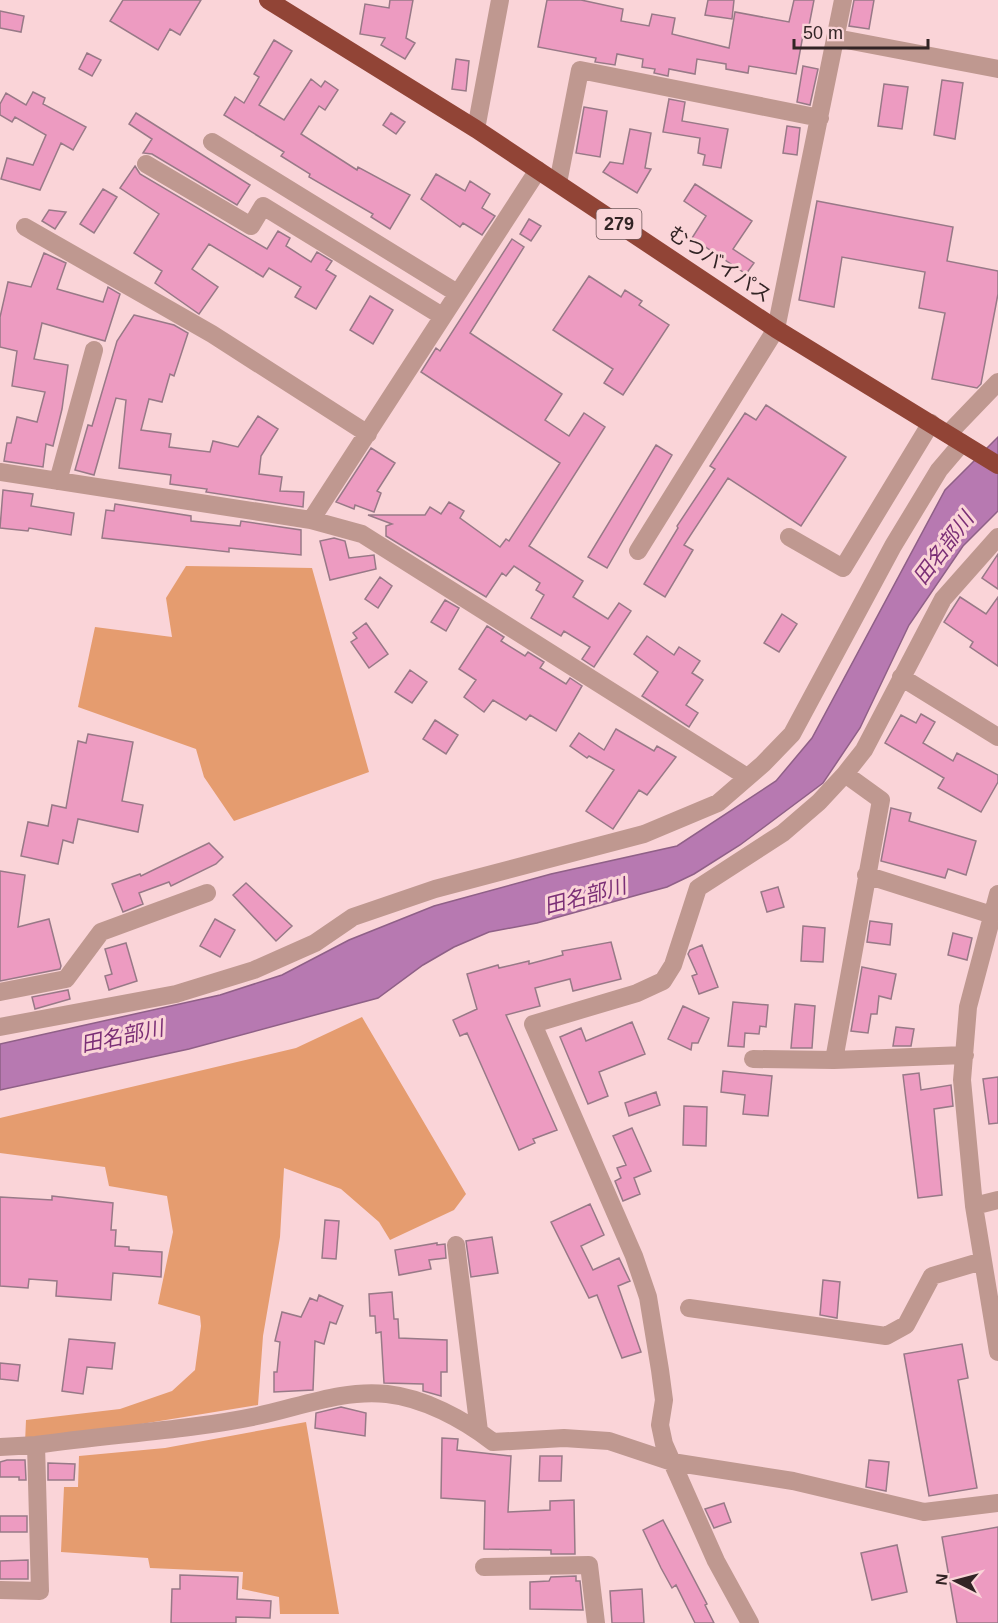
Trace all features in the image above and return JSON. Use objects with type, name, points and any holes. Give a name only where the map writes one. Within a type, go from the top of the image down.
[{"type":"highway","name":"むつバイパス","points":[[268,0],[476,129],[776,329],[998,465]]},
{"type":"street","points":[[476,129],[500,0]]},
{"type":"street","points":[[638,551],[776,329],[843,0]]},
{"type":"street","points":[[836,38],[998,69]]},
{"type":"street","points":[[558,183],[580,70],[820,118]]},
{"type":"street","points":[[212,142],[457,293]]},
{"type":"street","points":[[146,164],[251,226],[263,206],[441,315]]},
{"type":"street","points":[[311,520],[368,434],[441,315],[538,170]]},
{"type":"street","points":[[26,227],[212,334],[368,434]]},
{"type":"street","points":[[58,481],[94,350]]},
{"type":"street","points":[[0,1028],[176,994],[255,970],[315,943],[353,917],[363,913],[435,889],[644,834],[718,803],[792,734],[893,546],[939,470],[998,382]]},
{"type":"street","points":[[789,537],[843,568],[931,423]]},
{"type":"street","points":[[0,472],[311,520],[362,534],[747,777]]},
{"type":"street","points":[[750,1623],[716,1561],[664,1444],[660,1425],[663,1390],[656,1335],[648,1297],[634,1256],[533,1024],[604,1004],[663,981],[673,965],[698,888],[783,833],[819,802],[845,774],[864,750],[943,599],[998,537]]},
{"type":"street","points":[[901,677],[998,737]]},
{"type":"street","points":[[834,1060],[881,800],[845,774]]},
{"type":"street","points":[[866,875],[992,915]]},
{"type":"street","points":[[0,992],[66,979],[101,932],[207,893]]},
{"type":"street","points":[[998,894],[968,1007],[962,1080],[974,1206],[998,1352]]},
{"type":"street","points":[[753,1059],[834,1060],[965,1055]]},
{"type":"street","points":[[974,1206],[998,1200]]},
{"type":"street","points":[[456,1245],[479,1431]]},
{"type":"street","points":[[689,1308],[886,1336],[906,1325],[932,1276],[982,1261]]},
{"type":"street","points":[[0,1447],[36,1445],[256,1416],[344,1395],[386,1394],[427,1403],[479,1431],[493,1442],[564,1438],[609,1441],[672,1462],[794,1481],[924,1512],[998,1503]]},
{"type":"street","points":[[0,1590],[40,1591],[36,1445]]},
{"type":"street","points":[[484,1568],[589,1565],[596,1623]]},
{"type":"shaded area","points":[[186,566],[312,568],[369,772],[234,821],[204,777],[196,749],[78,707],[95,627],[172,637],[166,598]]},
{"type":"shaded area","points":[[362,1017],[466,1194],[454,1210],[390,1240],[379,1222],[341,1189],[284,1168],[280,1237],[263,1336],[258,1405],[25,1443],[26,1420],[120,1409],[172,1391],[195,1370],[201,1326],[200,1316],[158,1304],[173,1232],[167,1196],[109,1186],[105,1167],[0,1153],[0,1118],[296,1048]]},
{"type":"shaded area","points":[[306,1422],[339,1614],[280,1614],[279,1597],[242,1589],[243,1572],[150,1568],[148,1558],[61,1552],[64,1487],[78,1487],[79,1456],[165,1448]]},
{"type":"water","name":"田名部川","points":[[998,437],[998,511],[963,546],[909,625],[860,728],[823,783],[740,845],[694,874],[667,887],[537,923],[489,932],[454,947],[423,965],[378,998],[189,1049],[0,1090],[0,1044],[220,995],[282,975],[349,940],[434,906],[551,874],[677,846],[776,781],[812,738],[945,490]]},
{"type":"building","points":[[123,0],[201,0],[180,35],[170,29],[158,50],[110,21]]},
{"type":"building","points":[[390,0],[413,0],[406,38],[415,43],[405,59],[381,45],[385,38],[360,34],[365,4],[389,8]]},
{"type":"building","points":[[547,0],[581,0],[623,9],[621,21],[649,26],[652,14],[675,18],[672,34],[729,48],[735,12],[789,22],[794,0],[814,0],[807,36],[803,35],[796,74],[749,66],[748,73],[726,69],[726,64],[697,59],[695,74],[669,69],[668,76],[654,73],[655,69],[642,67],[643,59],[617,54],[615,65],[595,62],[596,58],[538,47]]},
{"type":"building","points":[[708,0],[734,0],[732,19],[705,15]]},
{"type":"building","points":[[854,0],[874,0],[869,29],[849,26]]},
{"type":"building","points":[[0,11],[24,16],[21,32],[0,28]]},
{"type":"building","points":[[274,40],[292,51],[259,105],[284,120],[311,79],[321,87],[325,81],[338,90],[325,110],[319,106],[301,134],[357,170],[358,167],[410,195],[390,229],[371,217],[373,214],[309,177],[310,174],[281,156],[284,152],[224,115],[235,97],[244,103],[259,77],[254,74]]},
{"type":"building","points":[[87,53],[101,60],[92,76],[79,69]]},
{"type":"building","points":[[456,59],[469,61],[466,91],[452,89]]},
{"type":"building","points":[[803,66],[818,69],[810,105],[797,102]]},
{"type":"building","points":[[942,80],[963,83],[955,139],[934,135]]},
{"type":"building","points":[[884,84],[908,87],[902,129],[878,126]]},
{"type":"building","points":[[33,92],[45,98],[43,104],[86,127],[73,150],[61,143],[40,190],[1,179],[7,158],[33,165],[46,135],[15,117],[12,122],[0,115],[0,104],[6,93],[26,105]]},
{"type":"building","points":[[669,99],[685,102],[682,121],[728,129],[721,168],[703,165],[705,155],[698,153],[700,138],[663,132]]},
{"type":"building","points":[[584,107],[607,111],[600,157],[576,153]]},
{"type":"building","points":[[136,113],[250,185],[237,205],[152,154],[143,153],[152,139],[129,124]]},
{"type":"building","points":[[391,113],[405,122],[396,134],[383,125]]},
{"type":"building","points":[[787,126],[800,128],[797,155],[783,153]]},
{"type":"building","points":[[630,129],[651,133],[645,168],[651,169],[637,193],[603,172],[610,162],[623,164]]},
{"type":"building","points":[[135,166],[140,174],[267,249],[278,231],[290,238],[286,246],[311,262],[317,252],[332,261],[326,270],[336,276],[316,309],[295,297],[301,287],[269,268],[263,277],[209,244],[192,269],[218,287],[199,314],[155,283],[162,271],[134,253],[159,214],[120,188]]},
{"type":"building","points":[[436,174],[465,191],[470,181],[490,194],[482,208],[495,216],[482,235],[463,223],[460,227],[421,199]]},
{"type":"building","points":[[695,184],[752,221],[733,249],[754,263],[746,274],[692,238],[706,216],[684,201]]},
{"type":"building","points":[[103,189],[117,197],[94,233],[80,224]]},
{"type":"building","points":[[817,201],[953,227],[947,261],[998,271],[998,294],[981,384],[977,388],[932,379],[945,313],[919,308],[925,272],[842,257],[834,307],[799,300]]},
{"type":"building","points":[[49,210],[66,212],[55,229],[42,221]]},
{"type":"building","points":[[529,219],[541,226],[531,241],[520,234]]},
{"type":"building","points":[[512,239],[524,247],[470,333],[562,394],[545,420],[569,436],[584,413],[605,427],[529,546],[583,581],[573,597],[608,619],[619,603],[631,611],[594,667],[582,659],[590,647],[564,631],[561,636],[531,618],[544,595],[536,590],[540,583],[514,566],[506,576],[502,573],[486,597],[386,536],[386,526],[392,524],[368,515],[425,515],[430,507],[441,514],[449,502],[464,511],[460,518],[500,547],[506,539],[509,541],[560,463],[421,372],[436,348],[440,351]]},
{"type":"building","points":[[44,253],[66,263],[57,289],[103,302],[108,287],[120,294],[105,341],[42,323],[34,359],[68,365],[62,409],[53,446],[46,444],[43,467],[4,461],[7,443],[11,443],[17,417],[37,422],[45,392],[12,386],[17,351],[0,347],[0,317],[8,282],[31,287]]},
{"type":"building","points":[[589,276],[621,297],[625,290],[642,301],[639,305],[669,325],[623,395],[604,383],[613,369],[553,330]]},
{"type":"building","points":[[370,296],[393,310],[373,344],[350,330]]},
{"type":"building","points":[[134,315],[174,325],[188,333],[174,376],[170,374],[162,402],[149,399],[141,430],[171,434],[169,447],[210,452],[213,441],[238,447],[258,416],[278,429],[261,456],[259,474],[282,477],[280,491],[304,492],[303,507],[206,492],[207,489],[170,484],[171,475],[119,468],[126,400],[116,398],[94,475],[75,470],[88,425],[92,426],[117,341]]},
{"type":"building","points":[[766,405],[846,457],[801,526],[728,478],[684,545],[693,550],[665,597],[644,584],[678,528],[677,526],[715,469],[710,466],[745,413],[756,420]]},
{"type":"building","points":[[656,445],[672,455],[607,568],[588,557]]},
{"type":"building","points":[[371,448],[395,463],[377,491],[381,493],[374,512],[355,505],[354,509],[336,502]]},
{"type":"building","points":[[3,490],[33,494],[31,506],[74,513],[71,535],[29,528],[28,531],[0,528]]},
{"type":"building","points":[[115,504],[191,516],[191,521],[240,526],[241,521],[301,530],[301,555],[229,548],[229,552],[102,538],[106,510],[114,511]]},
{"type":"building","points":[[334,538],[345,541],[349,558],[374,555],[376,569],[330,580],[320,541]]},
{"type":"building","points":[[998,554],[998,589],[982,578]]},
{"type":"building","points":[[380,577],[392,586],[378,608],[365,599]]},
{"type":"building","points":[[960,597],[986,614],[998,597],[998,666],[970,647],[973,642],[944,622]]},
{"type":"building","points":[[445,600],[459,608],[446,631],[431,622]]},
{"type":"building","points":[[782,614],[797,624],[779,652],[764,643]]},
{"type":"building","points":[[366,623],[388,654],[369,668],[351,642],[357,638],[353,633]]},
{"type":"building","points":[[487,626],[504,637],[501,641],[525,656],[528,652],[544,662],[540,668],[566,684],[570,678],[582,686],[556,731],[530,715],[526,720],[493,700],[484,712],[464,697],[476,680],[459,669]]},
{"type":"building","points":[[647,636],[674,655],[679,647],[700,661],[692,673],[703,680],[686,705],[698,713],[689,727],[642,696],[658,672],[634,654]]},
{"type":"building","points":[[410,670],[427,682],[412,703],[395,692]]},
{"type":"building","points":[[921,714],[935,722],[923,743],[953,761],[957,753],[998,775],[998,782],[981,812],[938,788],[944,778],[885,743],[901,715],[916,723]]},
{"type":"building","points":[[435,720],[458,735],[446,754],[423,739]]},
{"type":"building","points":[[616,729],[654,751],[657,746],[676,757],[647,795],[639,790],[613,829],[586,811],[614,770],[589,756],[587,758],[570,746],[579,733],[604,750]]},
{"type":"building","points":[[88,734],[133,742],[122,801],[143,805],[138,832],[78,819],[73,843],[63,840],[58,864],[21,856],[28,822],[48,826],[52,805],[66,808],[78,741],[86,743]]},
{"type":"building","points":[[891,808],[911,813],[909,821],[976,841],[966,875],[948,869],[945,878],[881,861]]},
{"type":"building","points":[[209,843],[223,857],[216,864],[171,886],[169,882],[139,893],[143,904],[123,912],[112,884],[140,874],[141,876]]},
{"type":"building","points":[[0,871],[25,875],[18,927],[49,919],[60,969],[0,981]]},
{"type":"building","points":[[246,883],[292,926],[276,941],[233,895]]},
{"type":"building","points":[[778,887],[784,907],[767,912],[761,892]]},
{"type":"building","points":[[215,919],[235,930],[220,957],[200,946]]},
{"type":"building","points":[[870,921],[892,924],[890,945],[867,942]]},
{"type":"building","points":[[803,926],[825,928],[823,962],[801,961]]},
{"type":"building","points":[[953,933],[972,938],[967,960],[948,955]]},
{"type":"building","points":[[611,942],[621,979],[573,991],[570,979],[535,988],[540,1006],[506,1015],[557,1130],[533,1139],[535,1143],[519,1150],[467,1033],[460,1036],[453,1020],[477,1009],[467,974],[498,965],[499,968],[529,961],[529,964],[563,955],[562,951]]},
{"type":"building","points":[[126,943],[137,981],[109,990],[105,976],[112,974],[105,949]]},
{"type":"building","points":[[702,945],[718,987],[699,994],[692,976],[697,974],[688,954],[690,950]]},
{"type":"building","points":[[862,967],[896,974],[891,999],[879,996],[877,1014],[871,1014],[868,1033],[851,1031]]},
{"type":"building","points":[[68,990],[70,999],[35,1009],[32,997]]},
{"type":"building","points":[[733,1002],[768,1005],[766,1027],[760,1026],[759,1034],[745,1033],[744,1047],[728,1046]]},
{"type":"building","points":[[795,1004],[815,1006],[812,1048],[791,1048]]},
{"type":"building","points":[[683,1006],[709,1018],[698,1043],[692,1043],[691,1050],[668,1039]]},
{"type":"building","points":[[632,1022],[645,1054],[599,1072],[608,1096],[588,1104],[560,1037],[581,1028],[586,1041]]},
{"type":"building","points":[[896,1027],[914,1029],[911,1046],[893,1046]]},
{"type":"building","points":[[723,1071],[772,1076],[768,1116],[743,1114],[745,1095],[721,1092]]},
{"type":"building","points":[[919,1073],[921,1090],[951,1085],[953,1106],[934,1109],[942,1195],[918,1198],[903,1075]]},
{"type":"building","points":[[998,1077],[998,1123],[989,1124],[983,1079]]},
{"type":"building","points":[[656,1092],[660,1105],[629,1116],[625,1103]]},
{"type":"building","points":[[684,1106],[707,1107],[706,1146],[683,1145]]},
{"type":"building","points":[[632,1128],[651,1171],[634,1178],[640,1194],[623,1201],[615,1181],[621,1178],[617,1168],[626,1165],[613,1136]]},
{"type":"building","points":[[52,1196],[113,1203],[111,1230],[116,1230],[115,1246],[129,1247],[129,1250],[162,1252],[161,1277],[113,1273],[111,1300],[56,1296],[57,1281],[29,1279],[28,1288],[0,1286],[0,1197],[52,1200]]},
{"type":"building","points":[[590,1204],[604,1235],[581,1246],[593,1270],[619,1258],[630,1281],[618,1286],[641,1352],[622,1358],[597,1295],[589,1298],[551,1222]]},
{"type":"building","points":[[325,1220],[339,1221],[336,1259],[322,1258]]},
{"type":"building","points":[[492,1237],[498,1273],[471,1277],[466,1241]]},
{"type":"building","points":[[437,1243],[437,1245],[445,1244],[446,1258],[429,1260],[431,1269],[399,1275],[395,1250]]},
{"type":"building","points":[[823,1280],[840,1282],[837,1318],[820,1315]]},
{"type":"building","points":[[392,1292],[394,1319],[398,1319],[399,1338],[447,1340],[447,1372],[441,1372],[441,1396],[423,1391],[423,1384],[384,1383],[381,1332],[376,1333],[375,1316],[370,1316],[369,1294]]},
{"type":"building","points":[[319,1295],[343,1306],[336,1324],[330,1322],[324,1344],[315,1341],[313,1390],[274,1392],[274,1372],[277,1372],[280,1342],[275,1341],[282,1312],[301,1317],[310,1298],[317,1301]]},
{"type":"building","points":[[69,1339],[115,1343],[112,1369],[87,1367],[83,1394],[62,1391]]},
{"type":"building","points":[[962,1344],[968,1378],[958,1380],[977,1488],[929,1496],[904,1354]]},
{"type":"building","points":[[0,1363],[20,1365],[18,1381],[0,1379]]},
{"type":"building","points":[[341,1407],[366,1413],[365,1436],[315,1428],[316,1413]]},
{"type":"building","points":[[442,1438],[458,1439],[457,1450],[511,1456],[508,1512],[550,1510],[550,1501],[574,1500],[575,1554],[551,1554],[551,1550],[484,1549],[485,1501],[441,1498]]},
{"type":"building","points":[[540,1456],[562,1456],[561,1481],[539,1481]]},
{"type":"building","points":[[25,1460],[26,1480],[19,1480],[19,1477],[0,1477],[0,1462]]},
{"type":"building","points":[[869,1460],[889,1462],[886,1491],[866,1487]]},
{"type":"building","points":[[48,1463],[75,1464],[74,1480],[48,1480]]},
{"type":"building","points":[[724,1503],[731,1522],[714,1528],[705,1509]]},
{"type":"building","points":[[0,1516],[27,1516],[27,1532],[0,1532]]},
{"type":"building","points":[[663,1520],[707,1604],[705,1605],[714,1623],[695,1623],[676,1585],[672,1588],[661,1568],[643,1530]]},
{"type":"building","points":[[998,1527],[998,1623],[957,1623],[942,1537]]},
{"type":"building","points":[[897,1545],[907,1592],[872,1600],[861,1553]]},
{"type":"building","points":[[28,1560],[28,1579],[0,1579],[0,1561]]},
{"type":"building","points":[[180,1575],[238,1577],[237,1599],[271,1601],[270,1618],[236,1617],[236,1623],[171,1623],[172,1589],[180,1589]]},
{"type":"building","points":[[576,1576],[576,1581],[580,1581],[583,1610],[530,1609],[530,1582],[549,1581],[551,1577]]},
{"type":"building","points":[[642,1589],[644,1623],[612,1623],[610,1591]]}]
